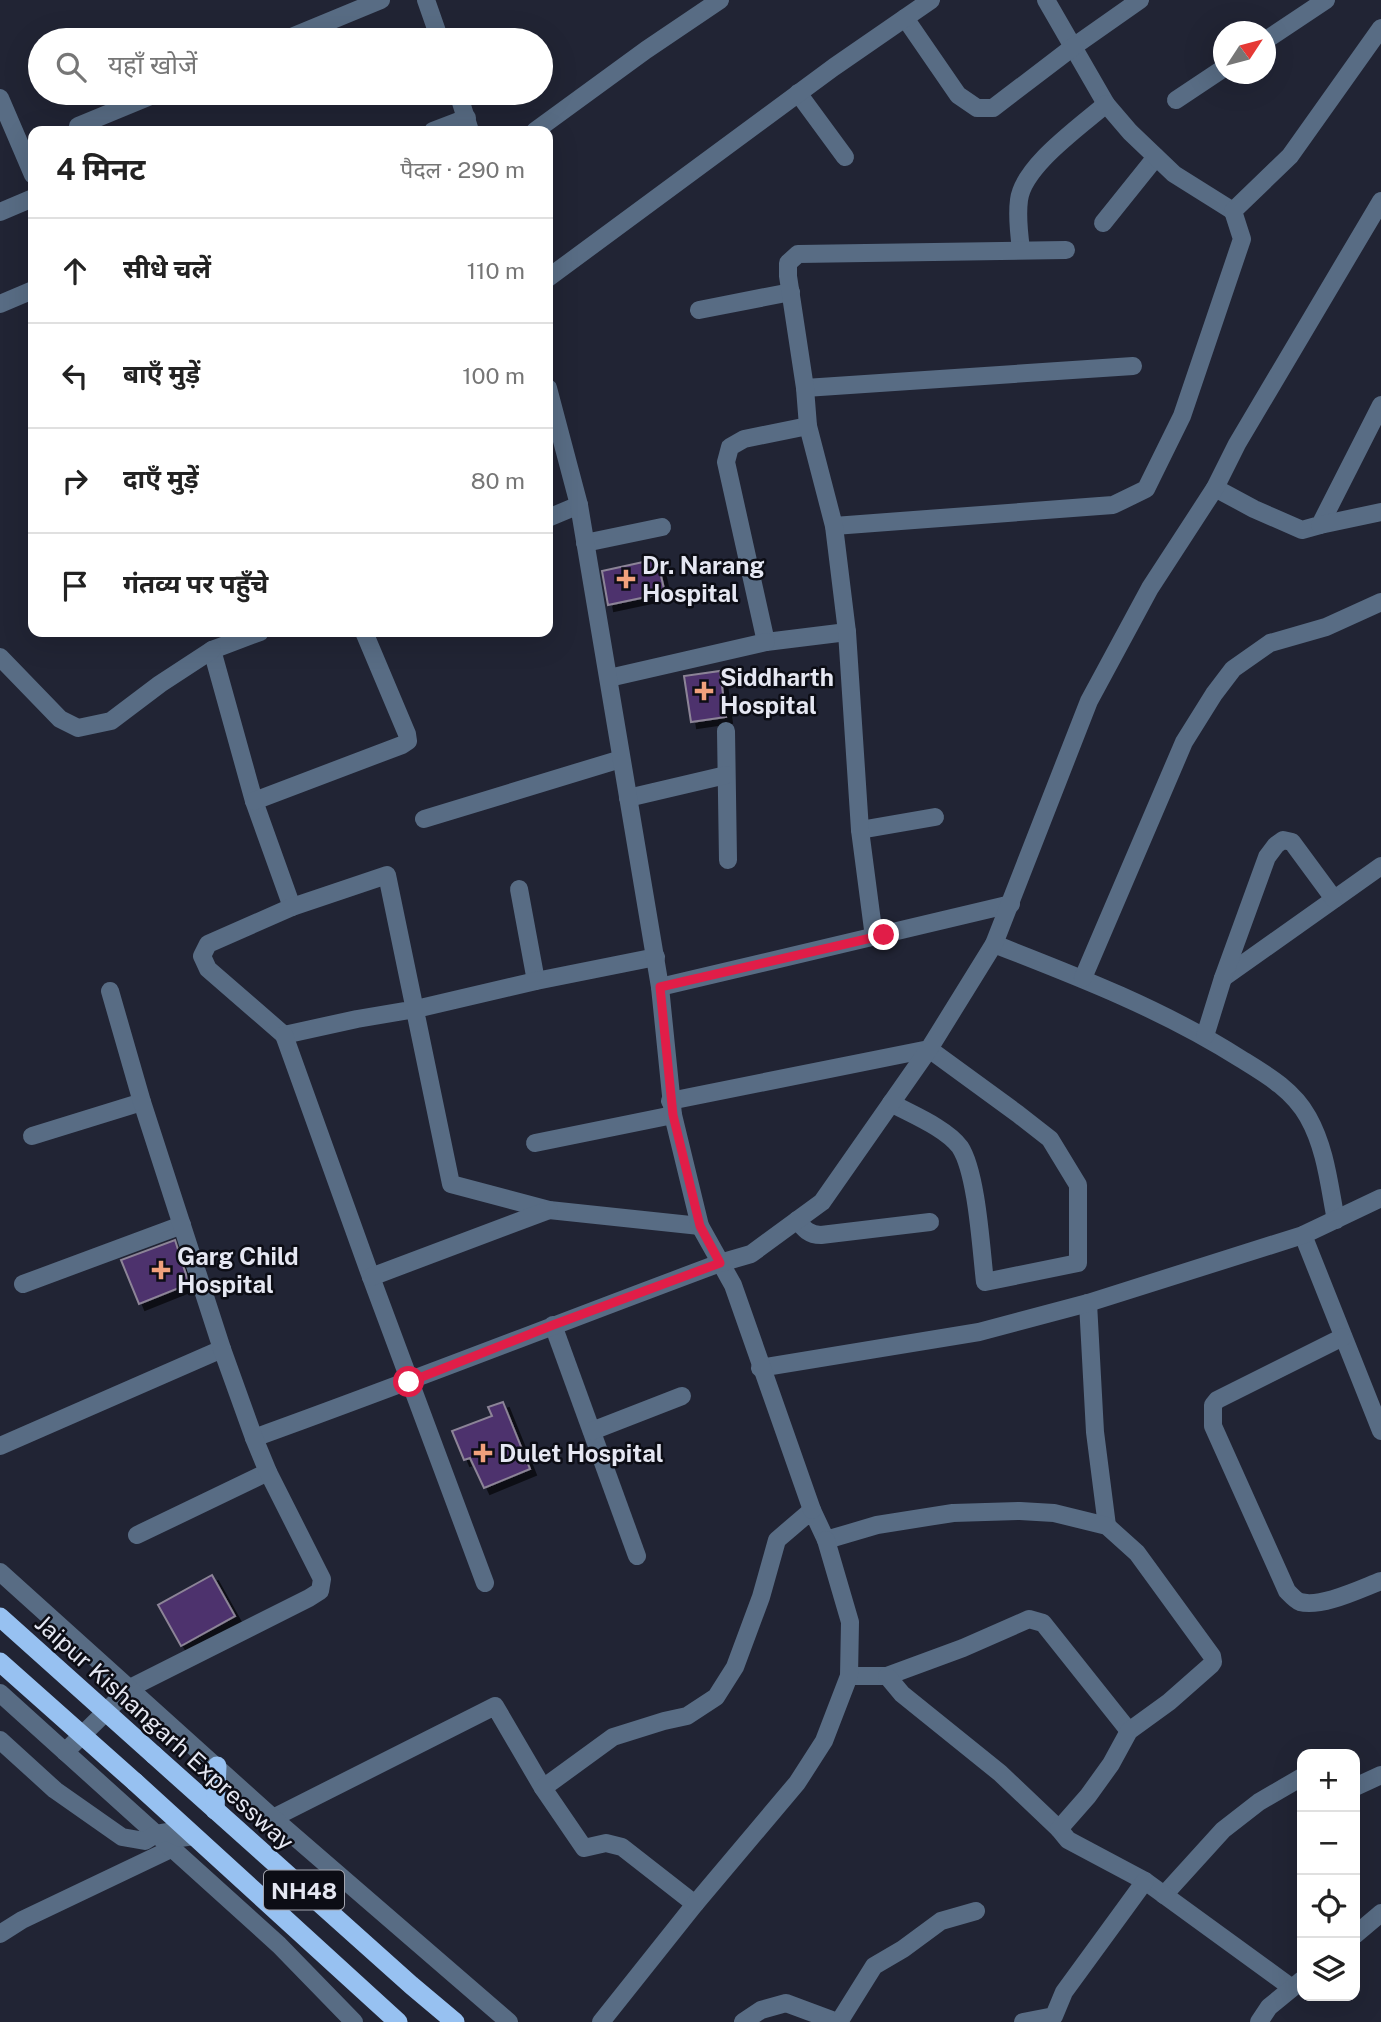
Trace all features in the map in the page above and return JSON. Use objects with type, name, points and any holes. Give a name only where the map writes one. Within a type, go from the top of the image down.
[{"type":"highway","name":"Jaipur Kishangarh Expressway","points":[[0,1617],[455,2022]]},
{"type":"highway","name":"NH48","points":[[0,1662],[398,2022]]},
{"type":"highway","points":[[215,1810],[217,1766]]},
{"type":"street","points":[[313,28],[381,0]]},
{"type":"street","points":[[426,0],[436,28]]},
{"type":"street","points":[[542,126],[720,0]]},
{"type":"street","points":[[553,274],[798,93],[931,0]]},
{"type":"street","points":[[834,526],[1113,505],[1146,489],[1182,416],[1242,239],[1233,211],[1174,174],[1130,132],[1106,104],[1046,0]]},
{"type":"street","points":[[905,18],[958,95],[977,108],[993,108],[1140,0]]},
{"type":"street","points":[[1276,33],[1326,0]]},
{"type":"street","points":[[1233,211],[1290,156],[1381,28]]},
{"type":"street","points":[[1176,100],[1213,75]]},
{"type":"street","points":[[798,93],[845,157]]},
{"type":"street","points":[[0,98],[28,163]]},
{"type":"street","points":[[1021,249],[1019,198],[1031,173],[1044,157],[1106,104]]},
{"type":"street","points":[[78,126],[129,105]]},
{"type":"street","points":[[462,105],[469,125]]},
{"type":"street","points":[[1103,223],[1156,157]]},
{"type":"street","points":[[0,212],[28,200]]},
{"type":"street","points":[[254,1438],[720,1263],[751,1254],[822,1202],[929,1049],[994,944],[1089,701],[1150,588],[1215,488],[1237,444],[1381,201]]},
{"type":"street","points":[[874,937],[860,830],[847,632],[834,526],[808,426],[788,263],[798,254],[1066,250]]},
{"type":"street","points":[[0,304],[28,292]]},
{"type":"street","points":[[699,310],[791,292]]},
{"type":"street","points":[[805,388],[1133,366]]},
{"type":"street","points":[[1320,525],[1381,405]]},
{"type":"street","points":[[553,407],[579,505],[656,957],[672,1108],[700,1226],[733,1286],[812,1510],[826,1540],[850,1622],[849,1676],[824,1741],[803,1773],[601,2022]]},
{"type":"street","points":[[766,642],[726,462],[730,447],[744,439],[808,426]]},
{"type":"street","points":[[1215,488],[1301,530],[1381,512]]},
{"type":"street","points":[[553,516],[579,505]]},
{"type":"street","points":[[585,543],[662,527]]},
{"type":"street","points":[[1083,978],[1184,742],[1233,669],[1269,643],[1326,627],[1381,602]]},
{"type":"street","points":[[608,678],[766,642],[847,632]]},
{"type":"street","points":[[0,657],[60,719],[78,728],[111,721],[160,684],[232,637]]},
{"type":"street","points":[[254,801],[402,745],[408,740],[366,637]]},
{"type":"street","points":[[212,650],[254,801],[292,907]]},
{"type":"street","points":[[726,731],[728,860]]},
{"type":"street","points":[[425,819],[621,759]]},
{"type":"street","points":[[628,798],[726,775]]},
{"type":"street","points":[[860,830],[936,817]]},
{"type":"street","points":[[1205,1036],[1267,857],[1276,845],[1283,840],[1292,842],[1334,899]]},
{"type":"street","points":[[1223,978],[1381,866]]},
{"type":"street","points":[[485,1583],[409,1382],[284,1035],[208,969],[202,956],[208,944],[292,907],[387,875],[451,1184],[549,1210],[700,1226]]},
{"type":"street","points":[[519,889],[536,981]]},
{"type":"street","points":[[660,987],[1011,904]]},
{"type":"street","points":[[994,944],[1083,978],[1205,1036],[1283,1086],[1307,1115],[1322,1147],[1336,1220]]},
{"type":"street","points":[[284,1035],[656,957]]},
{"type":"street","points":[[65,1752],[130,1688],[309,1598],[320,1591],[322,1579],[268,1472],[254,1438],[181,1225],[110,991]]},
{"type":"street","points":[[535,1143],[672,1108],[929,1049],[1050,1139],[1077,1185],[1078,1263],[985,1282],[971,1175],[960,1147],[936,1126],[891,1103]]},
{"type":"street","points":[[32,1136],[142,1102]]},
{"type":"street","points":[[761,1368],[979,1332],[1088,1303],[1303,1235],[1381,1198]]},
{"type":"street","points":[[371,1277],[549,1210]]},
{"type":"street","points":[[797,1220],[812,1235],[821,1236],[930,1222]]},
{"type":"street","points":[[23,1284],[181,1225]]},
{"type":"street","points":[[1303,1235],[1381,1432]]},
{"type":"street","points":[[1088,1303],[1095,1432],[1107,1526]]},
{"type":"street","points":[[553,1325],[637,1556]]},
{"type":"street","points":[[1343,1337],[1217,1400],[1213,1405],[1213,1426],[1287,1591],[1293,1597],[1299,1602],[1324,1602],[1381,1581]]},
{"type":"street","points":[[0,1446],[222,1349]]},
{"type":"street","points":[[592,1432],[682,1396]]},
{"type":"street","points":[[137,1535],[268,1472]]},
{"type":"street","points":[[543,1788],[613,1737],[687,1716],[716,1697],[735,1667],[761,1597],[777,1540],[812,1510]]},
{"type":"street","points":[[826,1540],[877,1525],[953,1513],[1020,1511],[1054,1513],[1107,1526],[1137,1553],[1212,1656],[1213,1662],[1168,1702],[1129,1731],[1111,1764],[1059,1829]]},
{"type":"street","points":[[0,1572],[273,1818],[509,2022]]},
{"type":"street","points":[[849,1676],[887,1675],[963,1648],[1029,1619],[1044,1623],[1129,1731]]},
{"type":"street","points":[[887,1675],[902,1694],[1000,1773],[1068,1840],[1145,1881],[1297,1984],[1269,2007],[1259,2022]]},
{"type":"street","points":[[0,1693],[279,1945],[354,2022]]},
{"type":"street","points":[[273,1818],[495,1706],[543,1788],[584,1848],[606,1843],[622,1847],[695,1904]]},
{"type":"street","points":[[0,1740],[55,1790],[122,1837],[145,1841],[156,1834],[168,1832],[180,1838],[194,1836]]},
{"type":"street","points":[[1360,1785],[1381,1775]]},
{"type":"street","points":[[1164,1895],[1223,1830],[1259,1802],[1297,1780]]},
{"type":"street","points":[[0,1934],[22,1920],[171,1849]]},
{"type":"street","points":[[1023,2022],[1055,2016],[1064,1992],[1145,1881]]},
{"type":"street","points":[[743,2022],[761,2010],[786,2003],[838,2022],[874,1965],[903,1949],[940,1922],[976,1911]]},
{"type":"street","points":[[1360,1931],[1381,1913]]},
{"type":"building","points":[[657,559],[665,593],[608,605],[602,571]]},
{"type":"building","points":[[720,671],[726,717],[691,722],[684,676]]},
{"type":"building","points":[[175,1240],[189,1284],[139,1304],[121,1260]]},
{"type":"building","points":[[503,1402],[530,1469],[484,1488],[470,1458],[464,1460],[452,1431],[492,1416],[488,1407]]},
{"type":"building","points":[[212,1575],[235,1616],[181,1646],[158,1605]]},
{"type":"place","name":"Dr. Narang Hospital","points":[[626,579]]},
{"type":"place","name":"Siddharth Hospital","points":[[704,691]]},
{"type":"place","name":"Garg Child Hospital","points":[[161,1270]]},
{"type":"place","name":"Dulet Hospital","points":[[483,1453]]},
{"type":"route","points":[[409,1382],[720,1263],[700,1226],[673,1115],[660,987],[884,935]]}]
